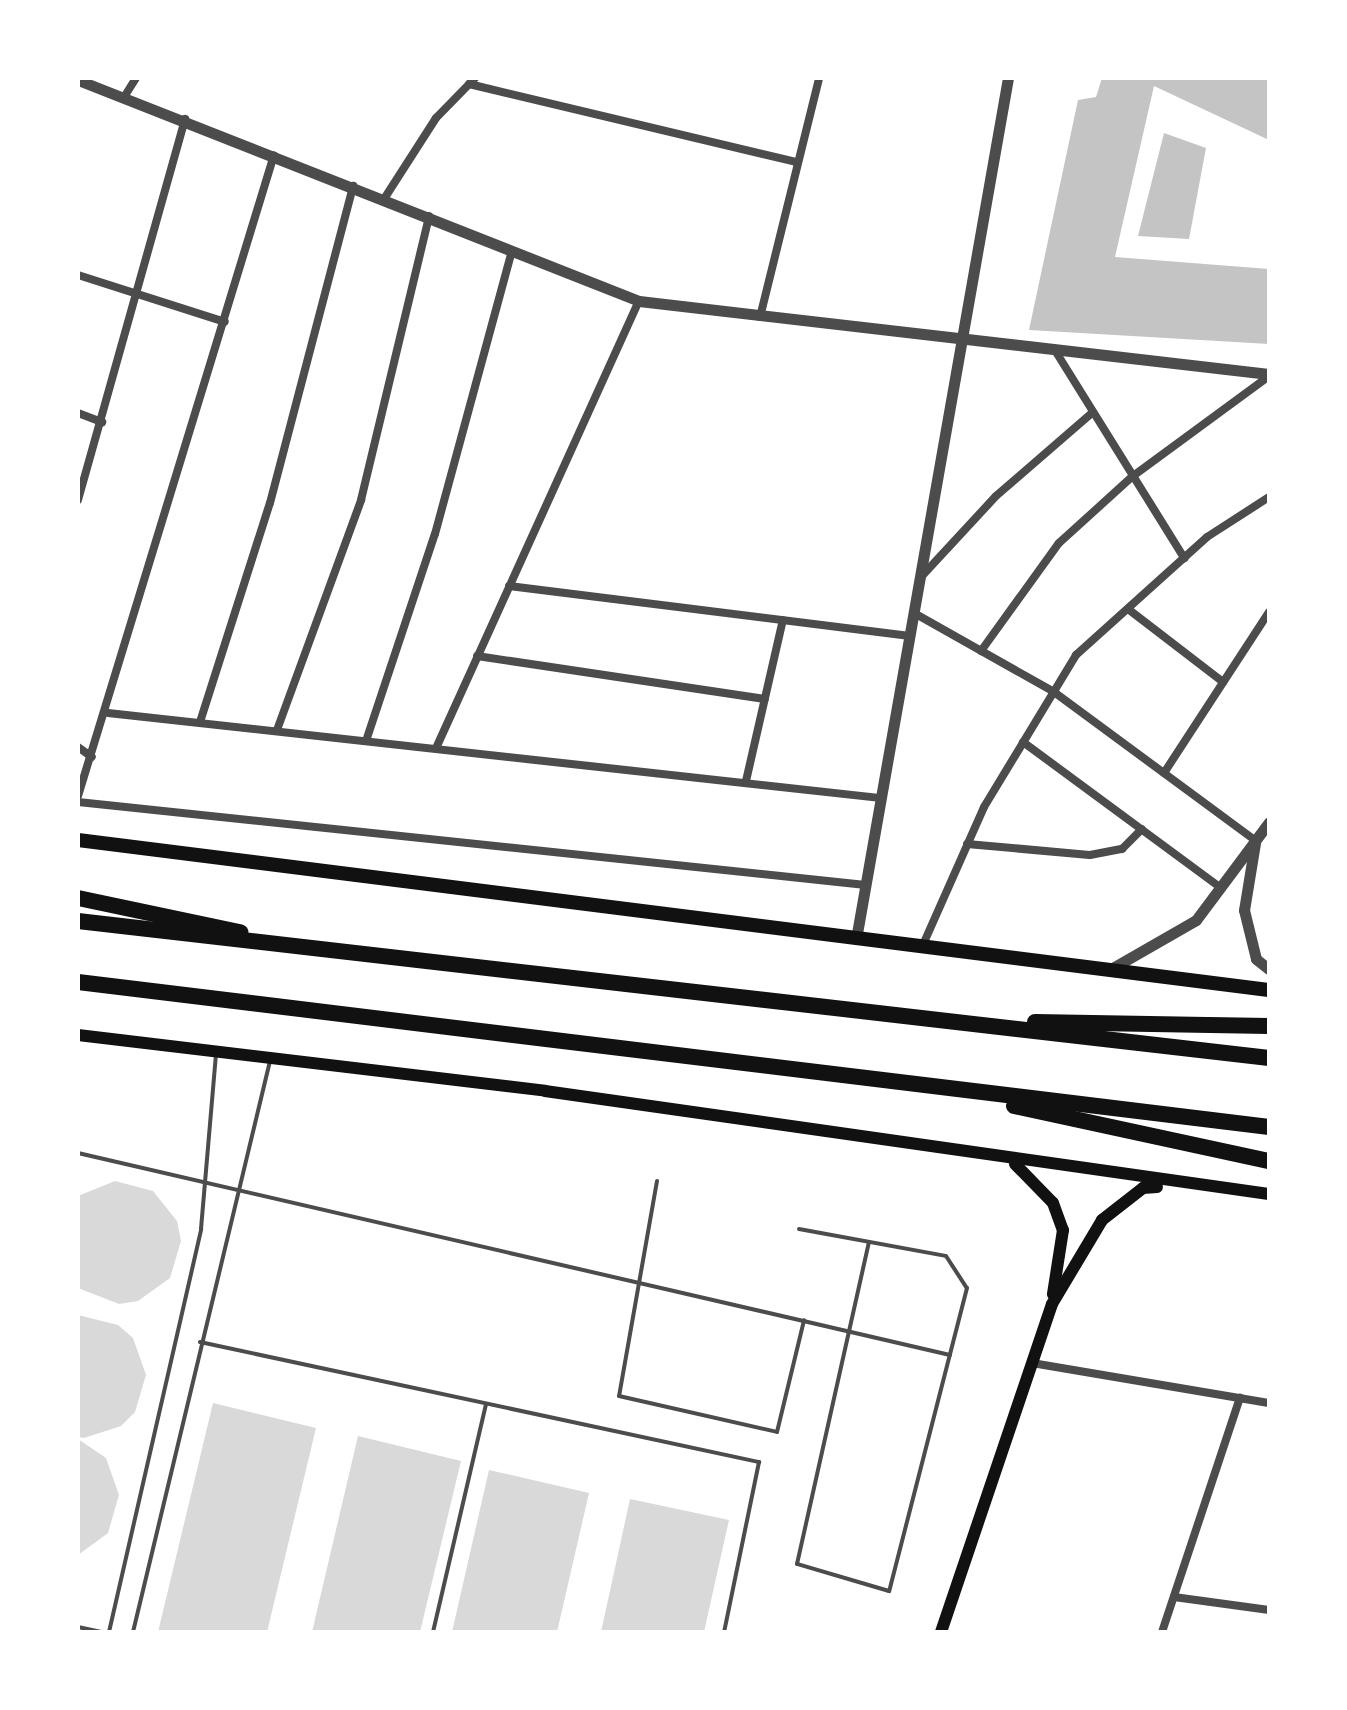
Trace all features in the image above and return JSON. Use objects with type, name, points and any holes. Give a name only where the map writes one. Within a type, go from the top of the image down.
[{"type":"highway","points":[[78,898],[352,955]]},
{"type":"highway","points":[[78,921],[352,955],[1269,1058]]},
{"type":"highway","points":[[80,982],[1269,1127]]},
{"type":"highway","points":[[946,1021],[1269,1026]]},
{"type":"highway","points":[[883,1081],[1269,1161]]},
{"type":"main road","points":[[78,840],[1269,990]]},
{"type":"main road","points":[[78,1035],[216,1055],[545,1091],[1015,1164],[1269,1194]]},
{"type":"main road","points":[[941,1632],[1052,1304],[1063,1230],[1053,1203],[1015,1164]]},
{"type":"main road","points":[[1052,1304],[1102,1220],[1143,1188],[1184,1185]]},
{"type":"street","points":[[126,94],[136,78]]},
{"type":"street","points":[[760,317],[819,78]]},
{"type":"street","points":[[856,939],[1008,78]]},
{"type":"street","points":[[78,80],[126,94],[639,301],[961,343],[1269,375]]},
{"type":"street","points":[[384,199],[436,118],[472,81],[796,162]]},
{"type":"street","points":[[78,500],[185,118]]},
{"type":"street","points":[[78,796],[108,713],[275,154]]},
{"type":"street","points":[[200,722],[270,503],[353,186]]},
{"type":"street","points":[[277,730],[361,500],[429,216]]},
{"type":"street","points":[[367,738],[435,534],[512,250]]},
{"type":"street","points":[[78,275],[225,322]]},
{"type":"street","points":[[437,746],[639,301]]},
{"type":"street","points":[[1056,352],[1184,558]]},
{"type":"street","points":[[981,651],[1059,543],[1133,476],[1269,375]]},
{"type":"street","points":[[920,579],[996,496],[1093,412]]},
{"type":"street","points":[[78,413],[102,422]]},
{"type":"street","points":[[922,947],[967,844],[1023,742],[1076,655],[1184,558],[1269,497]]},
{"type":"street","points":[[509,586],[910,636]]},
{"type":"street","points":[[1128,609],[1223,682]]},
{"type":"street","points":[[1164,773],[1269,612]]},
{"type":"street","points":[[914,613],[1054,692],[1255,840]]},
{"type":"street","points":[[746,781],[783,620]]},
{"type":"street","points":[[477,656],[765,699]]},
{"type":"street","points":[[108,713],[367,738],[881,798]]},
{"type":"street","points":[[1023,742],[1220,887]]},
{"type":"street","points":[[78,747],[92,757]]},
{"type":"street","points":[[78,802],[866,885]]},
{"type":"street","points":[[1109,970],[1196,920],[1269,822]]},
{"type":"street","points":[[967,844],[1090,855],[1122,849],[1142,829]]},
{"type":"street","points":[[1255,840],[1244,910],[1256,959],[1269,969]]},
{"type":"street","points":[[1032,1363],[1269,1403]]},
{"type":"street","points":[[1162,1632],[1240,1398]]},
{"type":"street","points":[[1174,1597],[1269,1610]]},
{"type":"lane","points":[[109,1632],[201,1229],[216,1055]]},
{"type":"lane","points":[[133,1632],[200,1342],[270,1061]]},
{"type":"lane","points":[[78,1153],[950,1355]]},
{"type":"lane","points":[[657,1181],[642,1283],[619,1396],[777,1432],[804,1320]]},
{"type":"lane","points":[[799,1229],[946,1256],[967,1288],[889,1591],[797,1564],[869,1243]]},
{"type":"lane","points":[[200,1342],[759,1462],[724,1632]]},
{"type":"lane","points":[[433,1632],[487,1403]]},
{"type":"lane","points":[[78,1627],[102,1632]]},
{"type":"shaded area","points":[[115,1181],[153,1191],[177,1221],[181,1241],[170,1278],[138,1301],[119,1304],[78,1288],[78,1196]]},
{"type":"shaded area","points":[[78,1315],[118,1325],[133,1338],[146,1375],[135,1412],[121,1426],[84,1438],[78,1437]]},
{"type":"shaded area","points":[[213,1403],[316,1428],[267,1632],[158,1632]]},
{"type":"shaded area","points":[[358,1436],[461,1461],[420,1632],[312,1632]]},
{"type":"shaded area","points":[[78,1439],[106,1458],[119,1495],[108,1533],[78,1555]]},
{"type":"shaded area","points":[[489,1470],[589,1493],[557,1632],[452,1632]]},
{"type":"shaded area","points":[[630,1499],[729,1520],[704,1632],[601,1632]]},
{"type":"building","points":[[1102,78],[1269,78],[1269,140],[1154,86],[1115,257],[1269,269],[1269,344],[1029,330],[1078,100],[1096,97]]},
{"type":"building","points":[[1164,133],[1206,148],[1189,239],[1138,236]]}]
